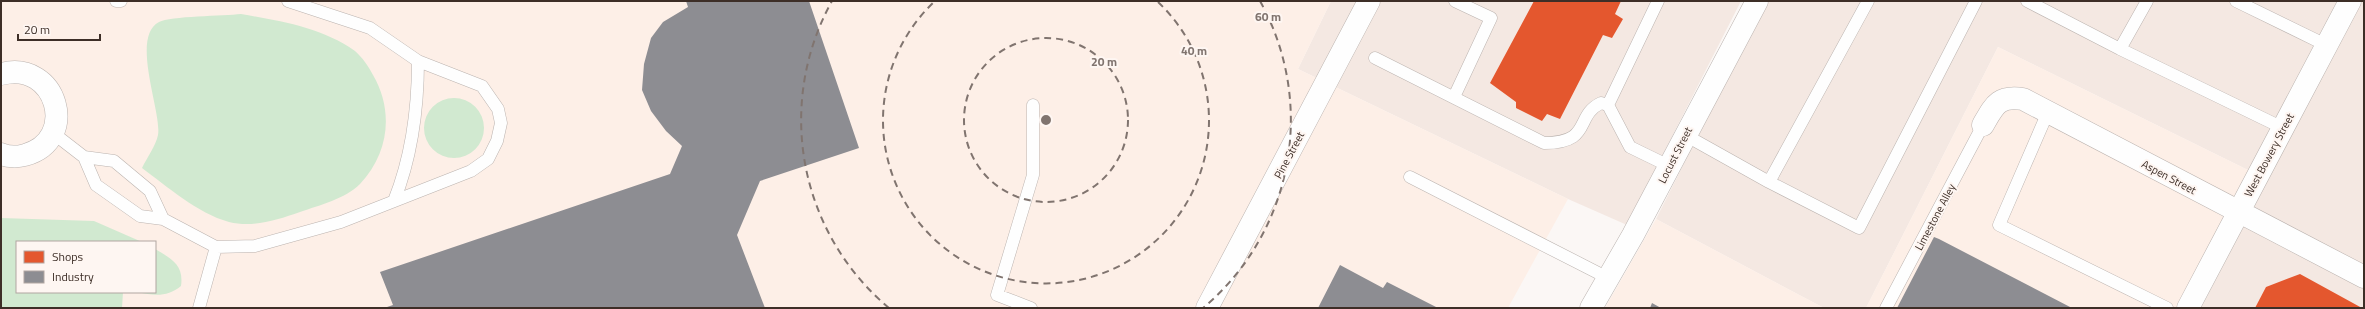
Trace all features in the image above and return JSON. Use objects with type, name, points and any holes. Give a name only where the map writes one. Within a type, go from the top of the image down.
[{"type":"street","name":"Pine Street","points":[[1208,308],[1369,1]]},
{"type":"street","name":"Locust Street","points":[[1591,308],[1757,1]]},
{"type":"street","name":"West Bowery Street","points":[[2188,308],[2350,1]]},
{"type":"street","points":[[1,74],[16,72],[30,74],[42,82],[51,92],[56,106],[57,120],[53,133],[44,145],[33,153],[19,156],[1,154]]},
{"type":"street","name":"Aspen Street","points":[[1983,125],[1995,105],[2005,98],[2023,99],[2238,213],[2364,277]]},
{"type":"lane","points":[[116,1],[121,1]]},
{"type":"lane","points":[[53,133],[84,157],[96,185],[140,216],[163,219],[216,248],[256,246],[341,222],[471,171],[488,159],[497,141],[501,123],[498,109],[482,86],[418,61],[370,28],[288,1]]},
{"type":"lane","points":[[1454,97],[1491,18],[1455,1]]},
{"type":"lane","points":[[1608,105],[1658,1]]},
{"type":"lane","points":[[1769,182],[1868,1]]},
{"type":"lane","points":[[1685,136],[1769,182],[1859,228],[1976,1]]},
{"type":"lane","points":[[2027,1],[2120,49],[2283,128]]},
{"type":"lane","points":[[2120,49],[2147,1]]},
{"type":"lane","points":[[2236,1],[2326,45]]},
{"type":"lane","points":[[1375,58],[1544,143],[1558,143],[1570,139],[1579,133],[1594,106],[1601,103],[1608,105],[1630,147],[1669,166]]},
{"type":"lane","points":[[394,201],[407,163],[415,118],[418,61]]},
{"type":"lane","points":[[1031,308],[997,295],[1033,175],[1033,105]]},
{"type":"lane","points":[[2048,112],[1999,225],[2167,308]]},
{"type":"lane","name":"Limestone Alley","points":[[1886,308],[1983,125]]},
{"type":"lane","points":[[84,157],[114,161],[150,191],[163,219]]},
{"type":"lane","points":[[1410,177],[1608,278]]},
{"type":"lane","points":[[199,308],[216,248]]},
{"type":"shaded area","points":[[1,1],[1331,1],[1298,69],[1568,199],[1508,308],[1,308]]},
{"type":"shaded area","points":[[1331,1],[1741,1],[1627,225],[1568,199],[1298,69]]},
{"type":"shaded area","points":[[1766,1],[2339,1],[2250,171],[1998,47],[1866,308],[1824,308],[1656,219]]},
{"type":"shaded area","points":[[2361,1],[2364,1],[2364,308],[2201,308]]},
{"type":"shaded area","points":[[1998,47],[2250,171],[2184,308],[1866,308]]},
{"type":"shaded area","points":[[1656,219],[1824,308],[1605,308]]},
{"type":"green space","points":[[241,14],[300,26],[328,36],[355,51],[367,65],[380,89],[386,117],[382,145],[377,159],[370,172],[354,189],[332,201],[291,215],[256,224],[238,224],[217,218],[183,199],[142,168],[158,135],[156,110],[147,58],[147,43],[151,30],[159,22],[174,18]]},
{"type":"green space","points":[[454,98],[471,103],[479,111],[484,128],[479,145],[471,153],[454,158],[437,153],[429,145],[424,128],[429,111],[437,103]]},
{"type":"green space","points":[[1,218],[94,221],[140,241],[16,241],[16,293],[123,293],[122,308],[1,308]]},
{"type":"green space","points":[[156,250],[176,263],[181,273],[181,286],[166,294],[144,293],[156,293]]},
{"type":"building: Shops","points":[[1534,1],[1621,1],[1615,14],[1623,19],[1612,38],[1603,35],[1560,119],[1547,114],[1542,121],[1516,108],[1516,102],[1490,83]]},
{"type":"building: Shops","points":[[2300,274],[2362,308],[2255,308],[2266,287]]},
{"type":"building: Industry","points":[[686,1],[809,1],[859,148],[760,181],[737,235],[765,308],[384,308],[393,305],[380,272],[670,174],[682,146],[666,131],[651,111],[642,90],[644,64],[651,38],[663,22],[688,7]]},
{"type":"building: Industry","points":[[1934,237],[1939,239],[2072,308],[1897,308]]},
{"type":"building: Industry","points":[[1340,265],[1383,288],[1387,282],[1438,308],[1318,308]]},
{"type":"building: Industry","points":[[1652,303],[1661,308],[1650,308]]}]
